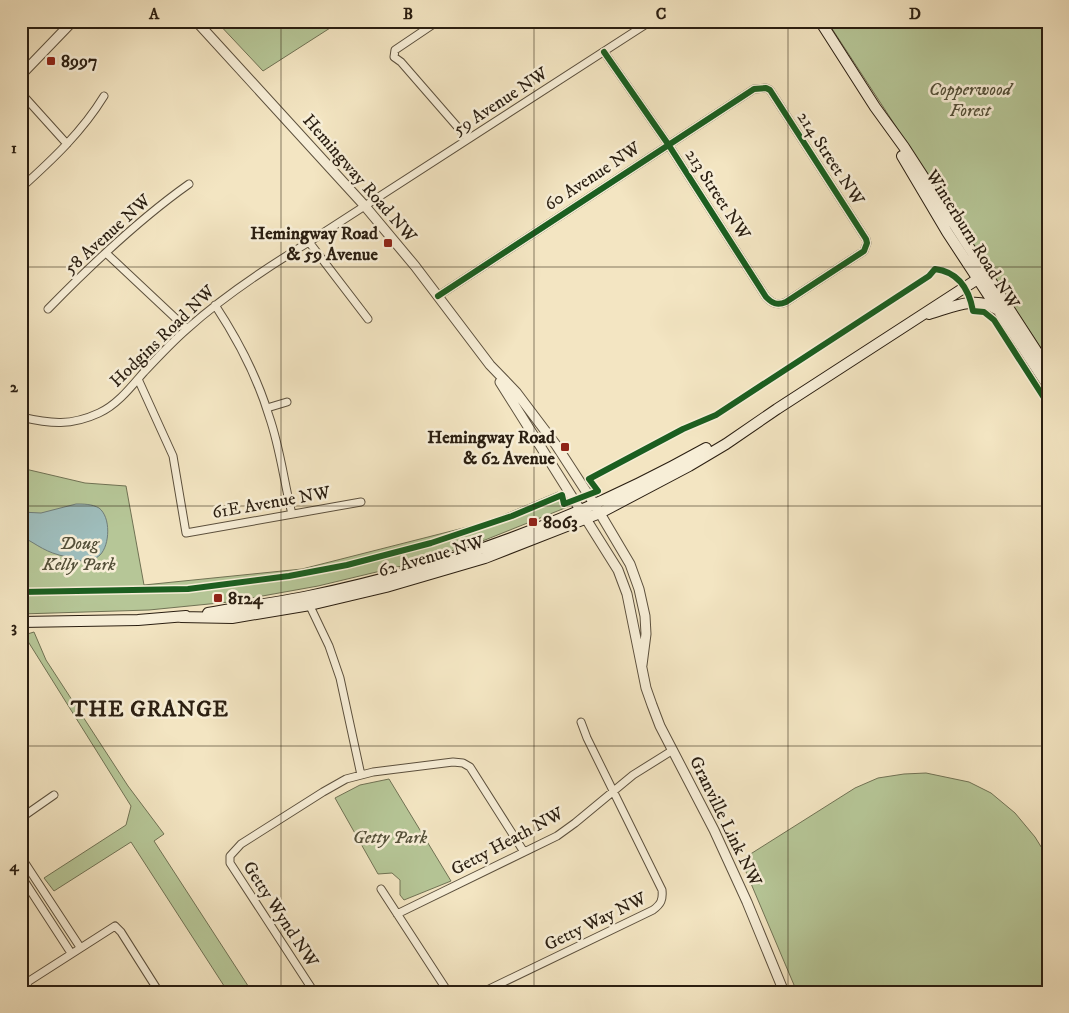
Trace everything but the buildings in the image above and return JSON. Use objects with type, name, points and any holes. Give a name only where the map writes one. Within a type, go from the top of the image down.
[{"type":"main road","name":"Winterburn Road NW","points":[[820,21],[1048,369]]},
{"type":"main road","name":"Winterburn Road NW","points":[[985,275],[999,311],[1048,386]]},
{"type":"main road","name":"62 Avenue NW","points":[[21,622],[138,620],[181,617],[232,618],[308,601],[482,550],[598,509],[777,409],[985,275]]},
{"type":"main road","points":[[918,318],[974,302],[988,303],[999,311]]},
{"type":"street","points":[[21,75],[73,21]]},
{"type":"street","name":"Hemingway Road NW","points":[[196,21],[364,205],[438,296],[490,364],[584,514]]},
{"type":"street","points":[[438,21],[395,50],[394,57],[401,62],[468,139]]},
{"type":"street","name":"59 Avenue NW","points":[[364,205],[651,21]]},
{"type":"street","name":"213 Street NW","points":[[604,52],[668,144],[761,289],[772,303]]},
{"type":"street","name":"60 Avenue NW","points":[[438,296],[754,89],[766,88]]},
{"type":"street","name":"214 Street NW","points":[[766,88],[770,90],[866,239],[864,251],[786,302],[781,304],[772,303]]},
{"type":"street","points":[[21,93],[67,144]]},
{"type":"street","points":[[21,188],[67,144],[93,114],[104,96]]},
{"type":"street","name":"58 Avenue NW","points":[[48,309],[106,253],[162,203],[189,184]]},
{"type":"street","name":"Hodgins Road NW","points":[[21,416],[63,424],[76,422],[101,412],[122,397],[187,329],[215,305],[268,266],[309,242],[364,205]]},
{"type":"street","points":[[309,242],[368,319]]},
{"type":"street","points":[[106,253],[187,329]]},
{"type":"street","points":[[215,305],[246,356],[267,408],[292,514]]},
{"type":"street","name":"Hemingway Road NW","points":[[490,364],[516,392],[556,445],[598,509]]},
{"type":"street","name":"61E Avenue NW","points":[[138,379],[173,456],[186,533],[361,502]]},
{"type":"street","points":[[267,408],[287,402]]},
{"type":"street","name":"Granville Link NW","points":[[598,509],[630,564],[642,602],[646,634],[642,665]]},
{"type":"street","name":"Granville Link NW","points":[[584,514],[607,550],[627,594],[646,688],[652,705],[750,908],[784,992]]},
{"type":"street","points":[[308,601],[329,646],[340,678],[361,775],[453,762],[463,763],[470,767],[524,852]]},
{"type":"street","points":[[581,722],[613,790]]},
{"type":"street","name":"Getty Heath NW","points":[[398,914],[567,829],[633,775],[673,750]]},
{"type":"street","name":"Getty Wynd NW","points":[[314,992],[230,863],[230,856],[241,844],[322,792],[346,779],[361,775]]},
{"type":"street","name":"Getty Way NW","points":[[483,992],[660,905],[663,898],[662,890],[613,790]]},
{"type":"street","points":[[21,818],[54,795]]},
{"type":"street","points":[[21,857],[80,947]]},
{"type":"street","points":[[21,876],[71,953]]},
{"type":"street","points":[[381,889],[448,992]]},
{"type":"street","points":[[31,992],[26,983],[115,926],[121,932],[159,992]]},
{"type":"green space","points":[[216,21],[341,21],[263,71]]},
{"type":"green space","name":"Copperwood Forest","points":[[827,21],[1048,21],[1048,359]]},
{"type":"green space","name":"Doug Kelly Park","points":[[21,468],[85,483],[126,486],[144,585],[302,569],[487,522],[558,492],[570,506],[485,540],[414,563],[318,586],[229,602],[149,610],[21,614]]},
{"type":"green space","points":[[34,632],[46,660],[128,786],[164,834],[154,841],[252,992],[228,992],[131,842],[54,891],[44,878],[126,825],[131,806],[24,635]]},
{"type":"green space","points":[[926,773],[969,782],[991,793],[1015,813],[1035,837],[1048,858],[1048,992],[797,992],[741,860],[855,788],[878,778]]},
{"type":"green space","name":"Getty Park","points":[[389,779],[451,881],[404,900],[400,895],[400,880],[392,873],[378,874],[335,798],[360,785]]},
{"type":"water","points":[[76,504],[88,504],[99,508],[106,518],[108,531],[106,545],[96,558],[78,561],[53,553],[21,536],[21,512],[41,513]]},
{"type":"cycle path","points":[[438,296],[754,89],[766,88],[770,90],[866,239],[867,243],[864,251],[786,302],[777,304],[770,301],[766,297],[668,144],[604,52]]},
{"type":"cycle path","points":[[21,592],[188,589],[289,576],[347,565],[431,543],[512,516],[562,495],[564,504],[598,491],[589,479],[683,429],[716,415],[929,276],[935,269],[957,278],[966,289],[973,311],[984,312],[994,320],[1048,404]]},
{"type":"place","name":"8997","points":[[51,61]]},
{"type":"place","name":"Hemingway Road & 59 Avenue","points":[[388,243]]},
{"type":"place","name":"Hemingway Road & 62 Avenue","points":[[565,447]]},
{"type":"place","name":"8063","points":[[533,522]]},
{"type":"place","name":"8124","points":[[218,598]]},
{"type":"district","name":"THE GRANGE","points":[[150,708]]}]
